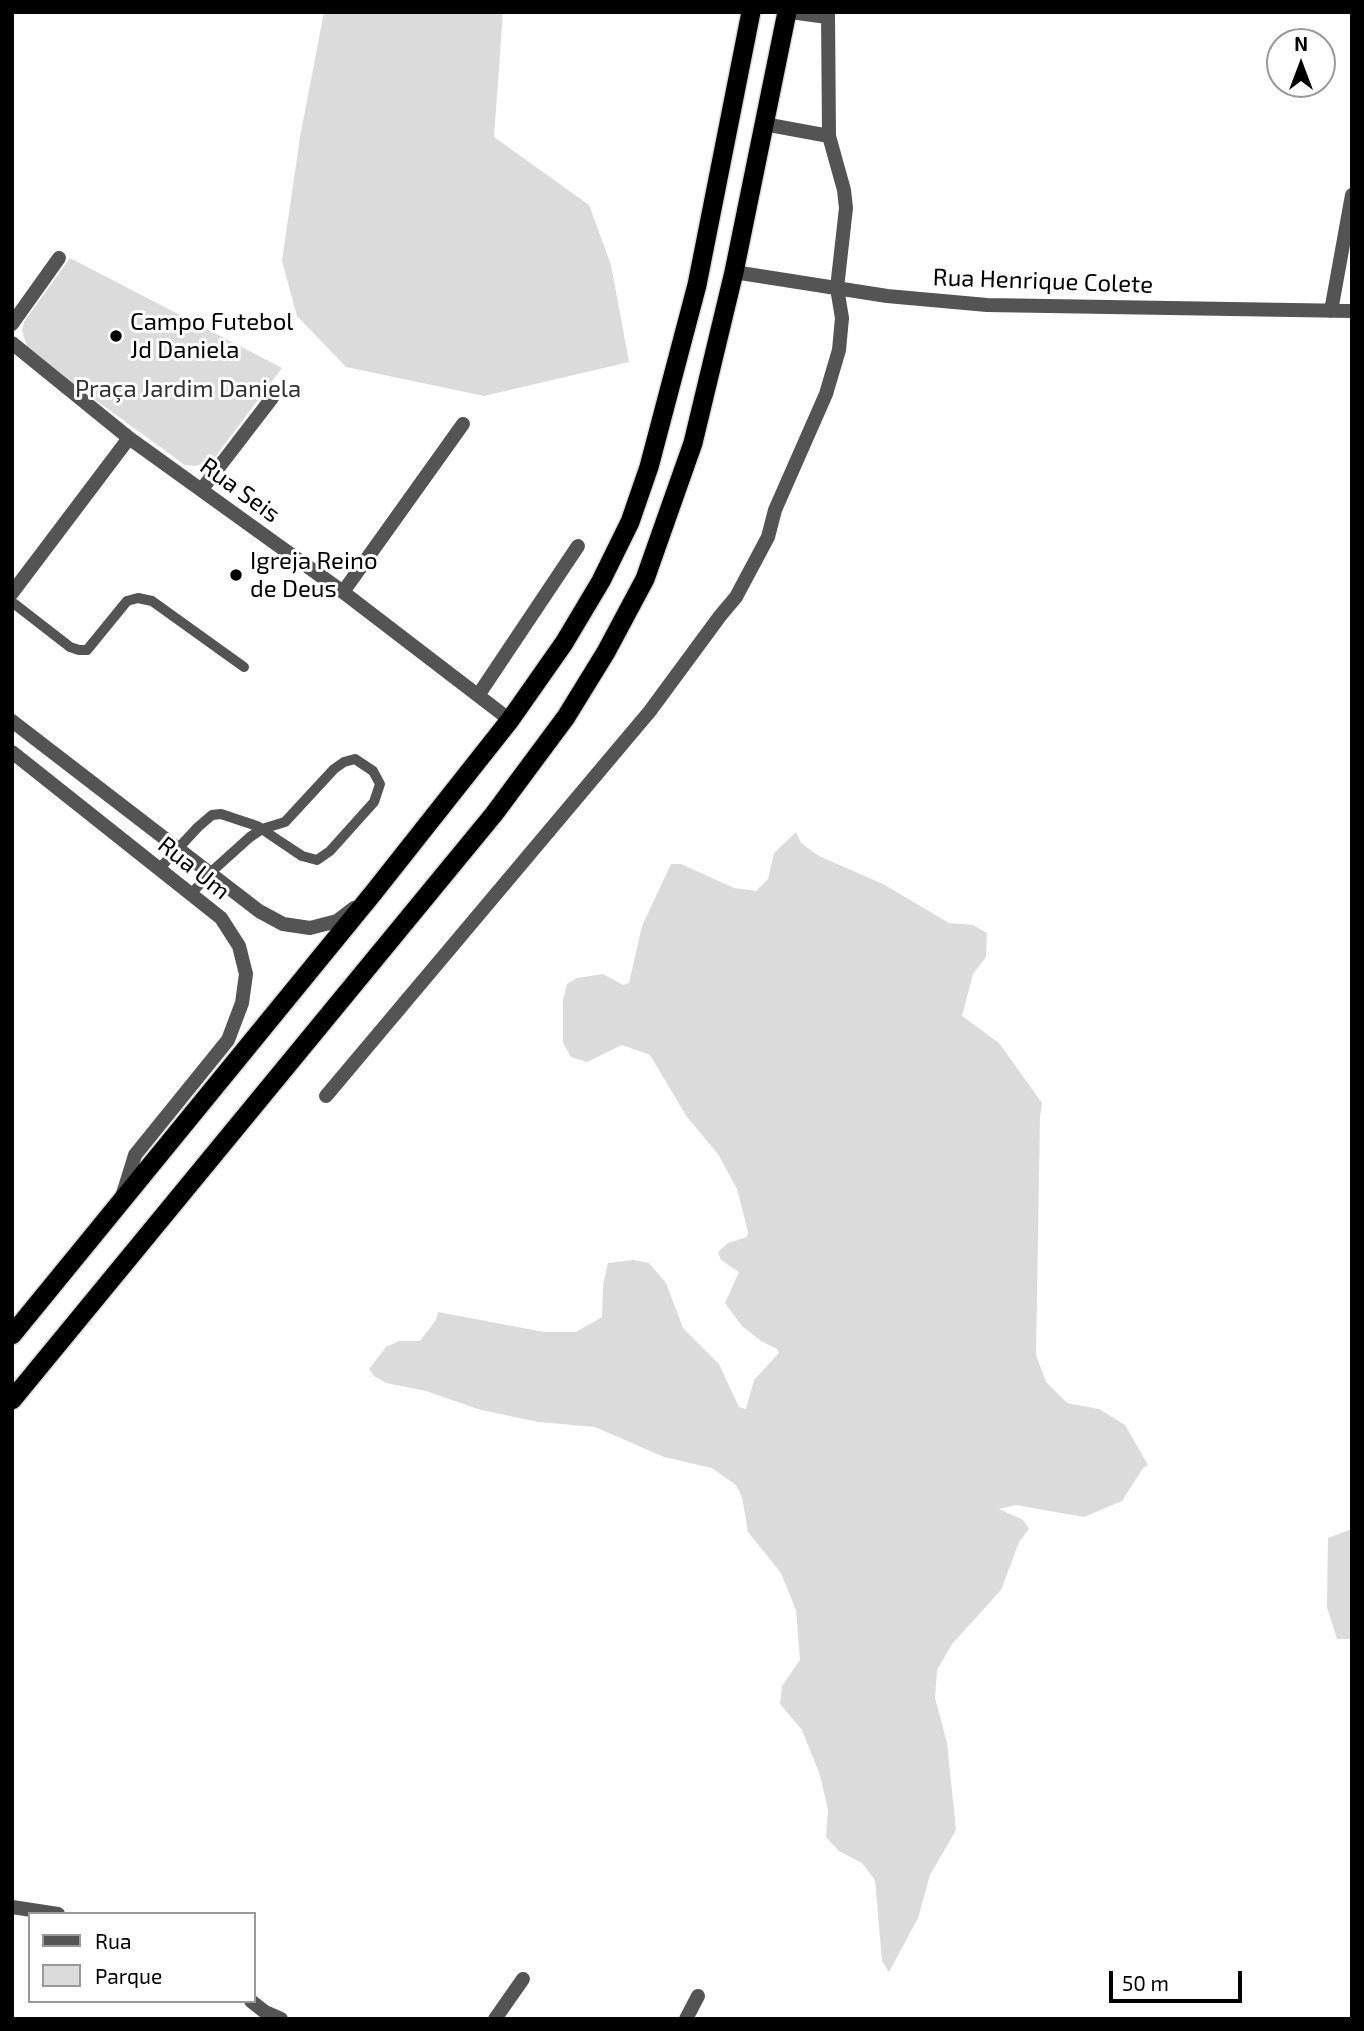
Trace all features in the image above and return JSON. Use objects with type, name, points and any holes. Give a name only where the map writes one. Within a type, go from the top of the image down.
[{"type":"highway","points":[[12,1335],[374,892],[510,720],[564,643],[595,591],[630,522],[642,489],[697,285],[751,12]]},
{"type":"highway","points":[[12,1400],[494,814],[566,718],[606,652],[645,579],[693,443],[734,272],[788,12]]},
{"type":"street","points":[[326,1096],[650,711],[736,597],[768,537],[775,510],[826,394],[839,350],[842,318],[837,288],[846,208],[844,190],[829,136],[827,14],[788,12]]},
{"type":"street","points":[[764,124],[829,136]]},
{"type":"street","points":[[1331,311],[1352,195]]},
{"type":"street","points":[[12,324],[59,258]]},
{"type":"street","name":"Rua Henrique Colete","points":[[734,272],[887,296],[987,304],[1352,311]]},
{"type":"street","name":"Rua Seis","points":[[12,343],[129,438],[344,592],[510,720]]},
{"type":"street","points":[[202,489],[272,398]]},
{"type":"street","points":[[344,592],[463,424]]},
{"type":"street","points":[[12,593],[129,438]]},
{"type":"street","points":[[479,694],[578,546]]},
{"type":"street","points":[[12,721],[259,911],[283,924],[310,928],[337,921],[374,892]]},
{"type":"street","name":"Rua Um","points":[[12,752],[221,918],[239,946],[246,974],[242,1003],[229,1040],[135,1155],[120,1203]]},
{"type":"street","points":[[12,1907],[45,1912]]},
{"type":"street","points":[[495,2019],[523,1979]]},
{"type":"street","points":[[686,2019],[698,1996]]},
{"type":"street","points":[[254,2003],[281,2019]]},
{"type":"lane","points":[[12,602],[70,647],[87,650],[127,601],[138,598],[152,601],[244,667]]},
{"type":"lane","points":[[159,869],[212,815],[221,814],[262,829],[302,856],[317,860],[330,851],[374,802],[380,784],[373,771],[355,759],[344,762],[334,769],[285,822],[262,829],[250,837],[191,894]]},
{"type":"green space","points":[[324,12],[503,12],[494,137],[589,205],[611,265],[629,362],[484,396],[346,367],[297,316],[282,261],[300,137]]},
{"type":"green space","name":"Praça Jardim Daniela","points":[[70,258],[282,368],[215,457],[196,466],[185,465],[32,354],[22,331],[24,322]]},
{"type":"green space","points":[[796,832],[801,843],[819,856],[883,884],[949,923],[973,925],[987,933],[986,957],[973,974],[962,1016],[999,1043],[1042,1103],[1036,1355],[1046,1382],[1067,1403],[1099,1409],[1125,1425],[1148,1465],[1143,1468],[1122,1501],[1084,1517],[1016,1505],[999,1509],[1023,1520],[1029,1529],[1019,1542],[1001,1590],[952,1644],[937,1670],[935,1698],[947,1743],[956,1830],[930,1875],[918,1918],[889,1972],[882,1961],[875,1880],[862,1863],[839,1851],[826,1837],[828,1810],[820,1775],[802,1730],[780,1704],[782,1686],[800,1660],[796,1610],[781,1573],[748,1532],[742,1497],[736,1485],[712,1468],[664,1457],[595,1427],[539,1422],[481,1410],[426,1391],[386,1383],[374,1376],[369,1369],[386,1347],[399,1341],[420,1341],[436,1320],[438,1312],[544,1332],[576,1332],[602,1317],[603,1285],[608,1263],[633,1260],[649,1263],[666,1283],[683,1328],[719,1364],[739,1407],[746,1409],[754,1380],[779,1353],[742,1326],[725,1303],[739,1272],[721,1260],[718,1252],[728,1243],[747,1237],[748,1232],[737,1189],[718,1154],[687,1117],[650,1055],[622,1045],[587,1062],[571,1057],[563,1043],[563,1001],[567,984],[577,978],[603,974],[623,985],[629,983],[642,926],[671,864],[681,864],[734,888],[756,891],[768,879],[774,853]]},
{"type":"green space","points":[[1352,1529],[1352,1639],[1337,1639],[1327,1607],[1328,1538]]},
{"type":"place","name":"Campo Futebol Jd Daniela","points":[[116,336]]},
{"type":"place","name":"Igreja Reino de Deus","points":[[236,575]]}]
